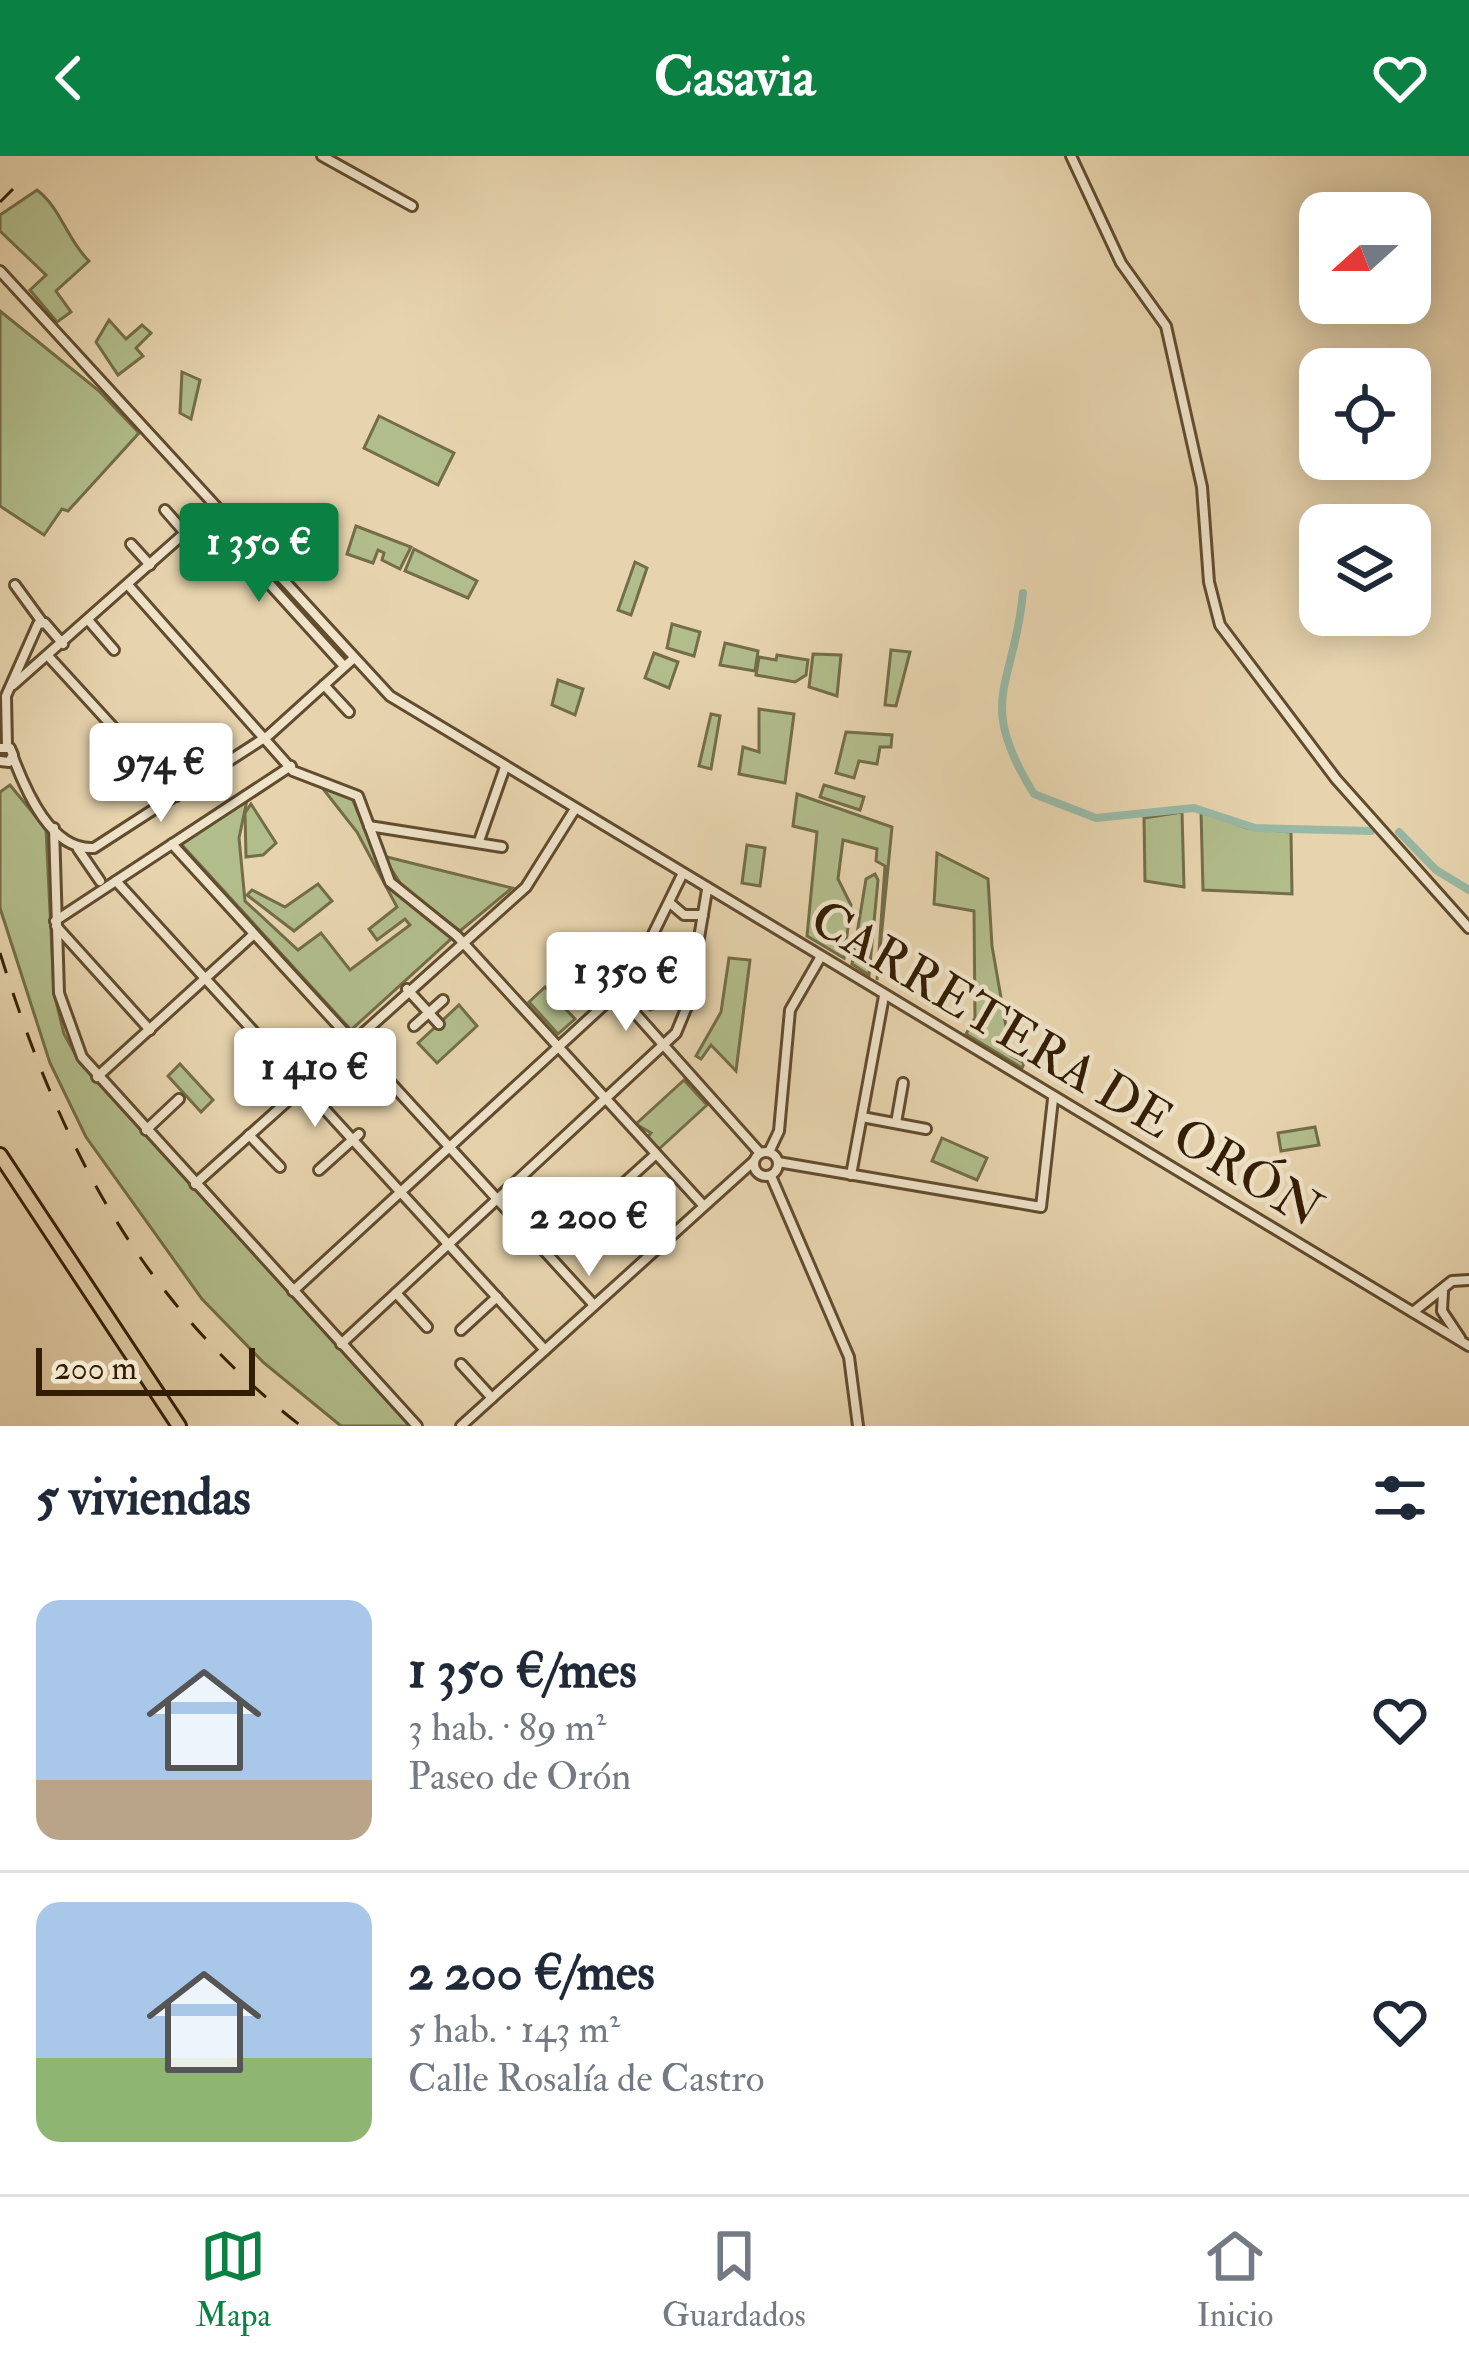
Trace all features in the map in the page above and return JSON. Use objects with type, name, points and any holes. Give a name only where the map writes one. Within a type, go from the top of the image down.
[{"type":"highway","points":[[0,1155],[179,1426]]},
{"type":"street","points":[[322,156],[412,206]]},
{"type":"street","points":[[1071,156],[1121,262],[1166,326],[1202,487],[1208,582],[1220,625],[1336,779],[1469,928]]},
{"type":"street","name":"CARRETERA DE ORÓN","points":[[0,271],[210,511],[399,702],[1467,1344]]},
{"type":"street","points":[[165,510],[185,534]]},
{"type":"street","points":[[13,685],[210,511],[344,667]]},
{"type":"street","points":[[131,544],[150,566]]},
{"type":"street","points":[[15,585],[63,644]]},
{"type":"street","points":[[128,586],[291,766],[354,792],[390,882],[461,940],[703,1205]]},
{"type":"street","points":[[89,621],[114,650]]},
{"type":"street","points":[[42,622],[5,702],[4,747],[33,802],[53,828],[80,848],[100,881]]},
{"type":"street","points":[[50,657],[176,796]]},
{"type":"street","points":[[80,848],[94,848],[266,737],[353,659]]},
{"type":"street","points":[[324,685],[349,712]]},
{"type":"street","points":[[0,761],[13,758]]},
{"type":"street","points":[[55,923],[291,766]]},
{"type":"street","points":[[479,841],[505,767]]},
{"type":"street","points":[[195,1184],[530,882],[574,809]]},
{"type":"street","points":[[369,826],[502,847]]},
{"type":"street","points":[[53,828],[63,1015],[97,1077],[417,1426]]},
{"type":"street","points":[[172,844],[594,1305]]},
{"type":"street","points":[[293,1291],[618,994],[635,974],[682,874]]},
{"type":"street","points":[[116,881],[303,1085],[356,1136],[544,1350]]},
{"type":"street","points":[[341,1344],[666,1046],[687,1010],[707,890]]},
{"type":"street","points":[[670,901],[684,915],[703,915]]},
{"type":"street","points":[[55,923],[150,1030]]},
{"type":"street","points":[[97,1077],[254,934]]},
{"type":"street","points":[[461,1426],[757,1158],[779,1130],[790,1010],[820,958]]},
{"type":"street","points":[[407,989],[439,1024]]},
{"type":"street","points":[[618,994],[757,1158],[760,1175],[771,1176]]},
{"type":"street","points":[[851,1175],[884,996]]},
{"type":"street","points":[[414,1026],[443,1000]]},
{"type":"street","points":[[896,1123],[903,1083]]},
{"type":"street","points":[[757,1158],[1041,1207],[1053,1098]]},
{"type":"street","points":[[146,1130],[179,1099]]},
{"type":"street","points":[[865,1118],[926,1129]]},
{"type":"street","points":[[249,1135],[280,1167]]},
{"type":"street","points":[[319,1170],[356,1136]]},
{"type":"street","points":[[623,1184],[656,1154]]},
{"type":"street","points":[[778,1162],[771,1176],[849,1357],[858,1426]]},
{"type":"street","points":[[1413,1312],[1452,1282],[1469,1280]]},
{"type":"street","points":[[1443,1289],[1444,1318],[1467,1344]]},
{"type":"street","points":[[396,1293],[428,1327]]},
{"type":"street","points":[[461,1330],[497,1297]]},
{"type":"street","points":[[1426,1320],[1442,1302]]},
{"type":"street","points":[[1426,1320],[1428,1304]]},
{"type":"street","points":[[461,1364],[492,1398]]},
{"type":"green space","points":[[37,190],[89,261],[56,291],[71,312],[57,322],[30,290],[46,275],[0,231],[0,215]]},
{"type":"green space","points":[[0,311],[98,390],[139,433],[68,511],[62,509],[44,535],[0,506]]},
{"type":"green space","points":[[109,320],[126,339],[142,325],[151,333],[136,348],[143,356],[118,375],[96,342]]},
{"type":"green space","points":[[182,372],[200,380],[191,419],[180,413]]},
{"type":"green space","points":[[379,416],[454,453],[438,485],[364,448]]},
{"type":"green space","points":[[356,526],[411,547],[400,569],[382,560],[384,553],[378,550],[373,563],[347,554]]},
{"type":"green space","points":[[414,549],[477,581],[468,598],[405,571]]},
{"type":"green space","points":[[635,562],[647,568],[631,615],[618,610]]},
{"type":"green space","points":[[672,624],[700,632],[694,656],[667,648]]},
{"type":"green space","points":[[725,643],[758,651],[755,671],[720,665]]},
{"type":"green space","points":[[891,650],[910,652],[896,706],[885,705]]},
{"type":"green space","points":[[654,653],[678,662],[669,688],[645,678]]},
{"type":"green space","points":[[813,654],[841,655],[837,696],[809,687]]},
{"type":"green space","points":[[777,655],[808,660],[806,675],[795,682],[756,675],[759,657],[776,660]]},
{"type":"green space","points":[[558,680],[583,689],[575,715],[552,705]]},
{"type":"green space","points":[[759,709],[794,714],[785,783],[739,774],[743,747],[759,752]]},
{"type":"green space","points":[[711,714],[720,716],[711,769],[699,766]]},
{"type":"green space","points":[[846,732],[892,735],[891,747],[880,747],[877,764],[859,761],[854,778],[836,773]]},
{"type":"green space","points":[[10,785],[46,829],[54,993],[64,1034],[80,1063],[410,1426],[341,1426],[264,1363],[202,1299],[86,1137],[50,1063],[0,908],[0,792]]},
{"type":"green space","points":[[320,785],[352,798],[387,884],[452,938],[351,1030],[181,844],[247,800],[239,838],[245,901],[298,950],[321,933],[350,970],[410,925],[405,919],[377,940],[369,929],[397,907],[357,832]]},
{"type":"green space","points":[[824,785],[864,797],[860,810],[820,797]]},
{"type":"green space","points":[[797,794],[892,827],[877,980],[885,866],[876,861],[877,849],[843,840],[838,879],[851,905],[844,958],[807,936],[817,832],[793,826]]},
{"type":"green space","points":[[251,804],[276,843],[263,855],[246,857],[245,813]]},
{"type":"green space","points":[[1201,811],[1247,828],[1291,832],[1292,894],[1203,890]]},
{"type":"green space","points":[[1182,812],[1184,887],[1145,881],[1144,818]]},
{"type":"green space","points":[[747,845],[765,848],[760,886],[742,883]]},
{"type":"green space","points":[[937,853],[988,879],[992,946],[1011,1055],[1024,1063],[1022,1068],[966,1034],[975,1018],[974,911],[934,904]]},
{"type":"green space","points":[[383,856],[512,888],[460,931],[402,886]]},
{"type":"green space","points":[[875,874],[869,975],[852,964],[866,879]]},
{"type":"green space","points":[[318,884],[332,901],[294,931],[247,895],[252,890],[285,907]]},
{"type":"green space","points":[[661,938],[647,979],[659,982],[667,997],[661,1007],[650,1010],[628,992]]},
{"type":"green space","points":[[729,958],[750,960],[736,1071],[711,1045],[701,1059],[696,1056],[721,1012]]},
{"type":"green space","points":[[545,987],[575,1019],[558,1034],[529,1002]]},
{"type":"green space","points":[[459,1005],[477,1026],[437,1063],[418,1043]]},
{"type":"green space","points":[[180,1064],[213,1100],[201,1112],[168,1076]]},
{"type":"green space","points":[[684,1080],[707,1105],[659,1149],[648,1137],[651,1133],[636,1124]]},
{"type":"green space","points":[[1315,1127],[1319,1145],[1281,1151],[1278,1133]]},
{"type":"green space","points":[[942,1138],[987,1158],[977,1180],[932,1161]]},
{"type":"waterway","points":[[1023,593],[1002,714],[1016,762],[1034,794],[1096,818],[1194,808],[1255,828],[1371,831]]},
{"type":"waterway","points":[[1399,832],[1436,870],[1469,890]]},
{"type":"railway","points":[[0,202],[13,189]]},
{"type":"railway","points":[[0,953],[50,1090],[112,1214],[150,1272],[194,1326],[301,1426]]}]
